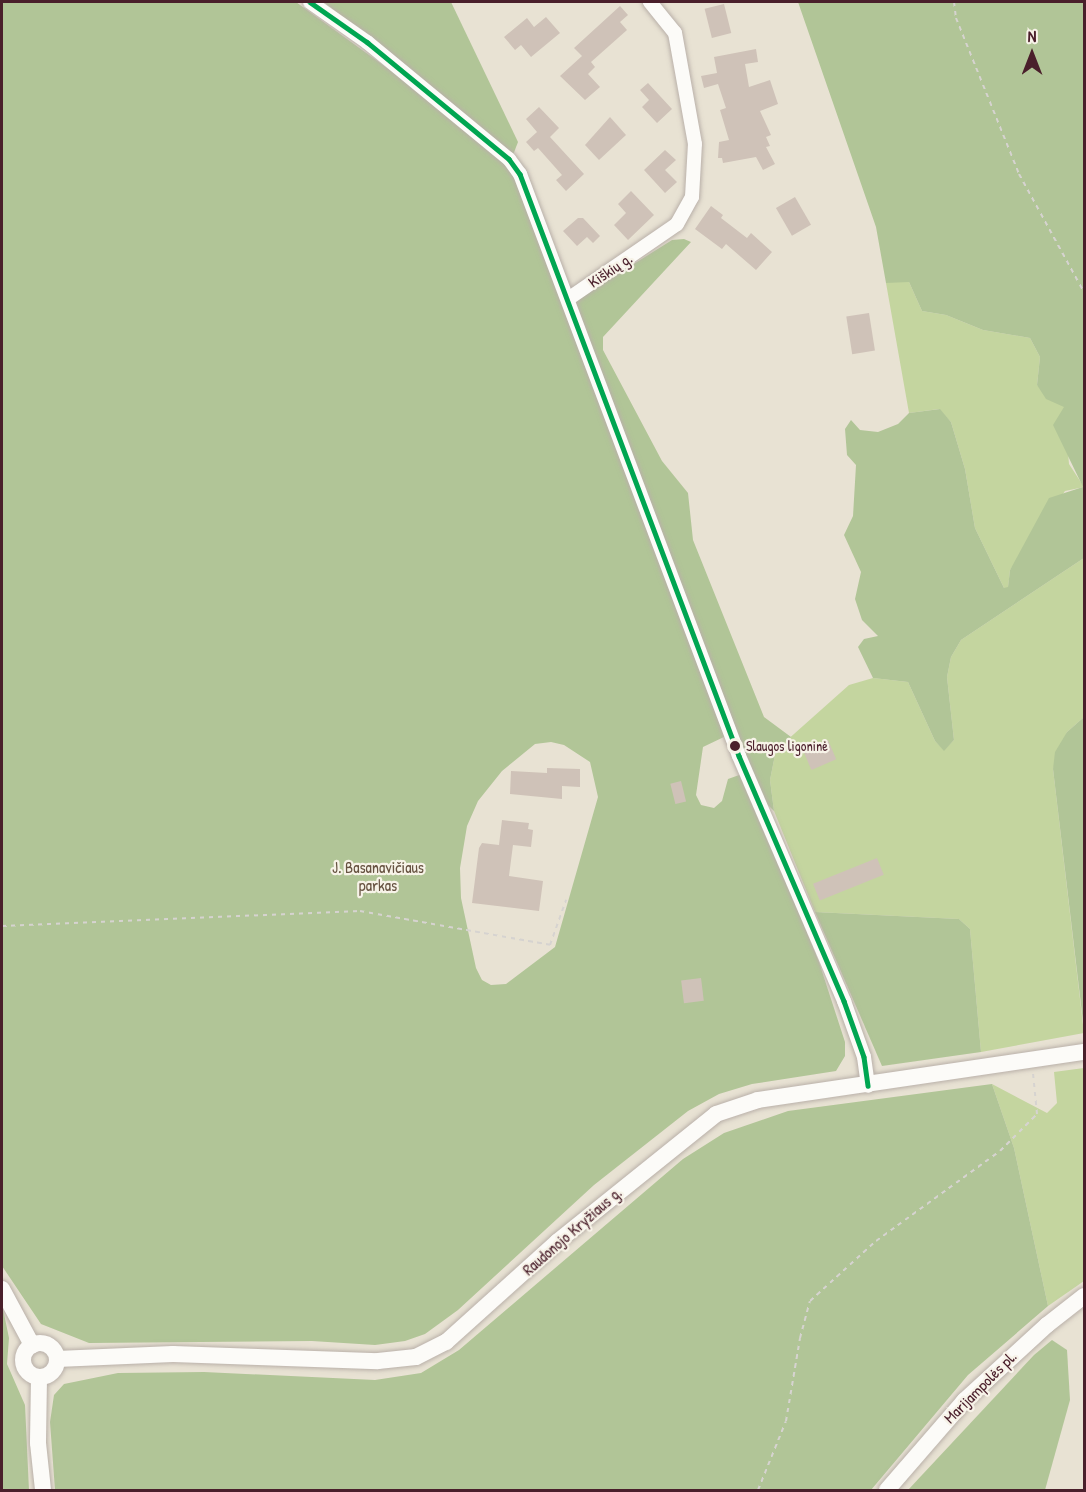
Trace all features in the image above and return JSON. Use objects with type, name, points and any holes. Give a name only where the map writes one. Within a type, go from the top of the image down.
[{"type":"main road","name":"Raudonojo Kryžiaus g.","points":[[57,1359],[173,1354],[378,1361],[432,1352],[557,1242],[716,1114],[758,1100],[868,1086],[1084,1052]]},
{"type":"main road","points":[[2,1289],[32,1345]]},
{"type":"main road","name":"Marijampolės pl.","points":[[887,1491],[964,1401],[1023,1346],[1084,1296]]},
{"type":"main road","points":[[46,1344],[57,1359],[54,1370],[39,1378],[29,1373],[23,1364],[24,1353],[32,1345],[46,1344]]},
{"type":"main road","points":[[39,1378],[38,1443],[43,1491]]},
{"type":"street","points":[[309,2],[367,42],[509,159],[528,191],[739,756],[844,1001],[864,1057],[868,1086]]},
{"type":"street","name":"Kiškių g.","points":[[568,299],[677,224],[692,197],[695,144],[675,33],[650,2]]},
{"type":"path","points":[[954,2],[956,18],[1019,174],[1084,292]]},
{"type":"path","points":[[2,926],[360,911],[550,945],[566,900]]},
{"type":"path","points":[[758,1491],[786,1421],[800,1338],[810,1301],[876,1241],[1000,1151],[1037,1114],[1032,1061]]},
{"type":"green space","name":"J. Basanavičiaus parkas","points":[[2,2],[296,2],[405,81],[505,163],[515,180],[726,736],[703,747],[696,795],[701,805],[714,808],[722,801],[728,779],[742,774],[819,962],[845,1042],[845,1056],[836,1071],[752,1084],[719,1094],[688,1111],[594,1185],[458,1310],[425,1334],[405,1341],[375,1345],[312,1341],[89,1343],[41,1324],[2,1266]],"holes":[[[551,742],[564,745],[590,762],[598,797],[555,947],[506,984],[491,985],[482,980],[476,968],[461,898],[460,868],[467,826],[478,801],[502,771],[535,744]]]},
{"type":"green space","points":[[324,2],[451,2],[518,142],[513,155]]},
{"type":"green space","points":[[798,2],[1084,2],[1084,558],[961,640],[951,657],[947,677],[954,740],[944,751],[935,741],[908,682],[873,678],[858,647],[864,639],[878,636],[862,620],[855,599],[861,572],[844,535],[853,516],[856,465],[847,455],[845,429],[851,420],[860,430],[878,432],[898,424],[909,413],[940,409],[951,422],[965,469],[975,528],[1004,588],[1008,587],[1010,570],[1049,498],[1083,487],[1053,425],[1064,407],[1046,399],[1037,385],[1040,357],[1030,338],[983,330],[946,315],[922,311],[909,282],[886,283],[876,227]]},
{"type":"green space","points":[[684,239],[691,242],[603,337],[603,350],[662,461],[688,493],[693,540],[764,717],[791,737],[776,750],[770,780],[774,811],[763,800],[573,302],[672,240]]},
{"type":"green space","points":[[899,280],[909,282],[922,311],[946,315],[983,330],[1030,338],[1040,357],[1037,385],[1064,406],[1069,464],[1084,487],[1065,491],[1010,570],[1008,588],[1004,588],[975,528],[965,469],[951,422],[939,409],[909,413],[886,283]]},
{"type":"green space","points":[[1084,558],[1084,717],[1067,732],[1053,769],[1084,1033],[981,1052],[970,929],[959,919],[815,912],[774,811],[770,780],[776,750],[849,685],[873,678],[908,682],[935,741],[944,750],[954,740],[947,677],[951,657],[961,640]]},
{"type":"green space","points":[[1084,717],[1084,1030],[1053,769],[1055,752],[1067,732]]},
{"type":"green space","points":[[815,912],[959,919],[970,929],[981,1052],[882,1066]]},
{"type":"green space","points":[[1084,1068],[1084,1281],[1048,1306],[1014,1148],[992,1084],[1047,1113],[1057,1103],[1054,1072]]},
{"type":"green space","points":[[992,1084],[1014,1148],[1048,1306],[968,1375],[871,1490],[55,1490],[50,1422],[54,1395],[64,1384],[118,1373],[204,1372],[375,1380],[421,1373],[459,1350],[683,1159],[724,1133],[788,1111]]},
{"type":"green space","points":[[2,1304],[9,1338],[7,1364],[25,1405],[29,1490],[2,1490]]},
{"type":"green space","points":[[1052,1340],[1067,1350],[1070,1400],[1045,1490],[908,1490],[1034,1355]]},
{"type":"building","points":[[724,4],[731,33],[712,38],[705,9]]},
{"type":"building","points":[[620,6],[628,15],[620,22],[627,30],[591,62],[595,67],[588,74],[600,87],[585,100],[560,76],[582,56],[574,48]]},
{"type":"building","points":[[546,17],[560,33],[531,57],[521,45],[515,50],[504,37],[527,18],[534,27]]},
{"type":"building","points":[[756,49],[758,62],[745,64],[749,87],[770,80],[778,104],[760,111],[771,135],[766,137],[770,146],[766,147],[775,164],[763,170],[756,157],[723,163],[722,158],[718,158],[719,142],[729,140],[720,110],[726,108],[718,84],[704,88],[701,76],[717,73],[714,57]]},
{"type":"building","points":[[648,83],[672,109],[657,123],[642,107],[649,100],[640,90]]},
{"type":"building","points":[[539,107],[559,128],[550,137],[584,174],[566,191],[556,180],[562,175],[538,148],[534,151],[526,142],[537,132],[526,119]]},
{"type":"building","points":[[610,117],[626,135],[599,160],[585,145]]},
{"type":"building","points":[[665,150],[676,160],[665,170],[677,182],[665,193],[644,170]]},
{"type":"building","points":[[631,191],[654,215],[628,240],[614,225],[626,213],[618,204]]},
{"type":"building","points":[[795,197],[811,225],[792,236],[776,208]]},
{"type":"building","points":[[711,206],[723,215],[721,218],[747,238],[751,233],[772,252],[756,270],[726,244],[722,249],[695,229]]},
{"type":"building","points":[[578,218],[583,218],[600,236],[593,243],[587,237],[577,246],[563,231]]},
{"type":"building","points":[[869,313],[875,351],[852,354],[846,317]]},
{"type":"building","points":[[828,740],[836,759],[811,770],[803,751]]},
{"type":"building","points":[[547,768],[580,769],[580,787],[562,786],[562,799],[510,794],[511,771],[547,773]]},
{"type":"building","points":[[681,781],[686,801],[675,804],[670,784]]},
{"type":"building","points":[[502,820],[529,823],[528,829],[533,830],[531,847],[513,845],[509,876],[543,881],[539,911],[472,903],[479,848],[482,843],[499,845]]},
{"type":"building","points":[[877,858],[884,875],[820,901],[813,884]]},
{"type":"building","points":[[701,978],[704,1001],[684,1003],[681,980]]},
{"type":"transit line","points":[[310,2],[367,42],[509,159],[520,174],[739,756],[844,1001],[864,1057],[868,1086]]},
{"type":"place","name":"Slaugos ligoninė","points":[[735,746]]}]
